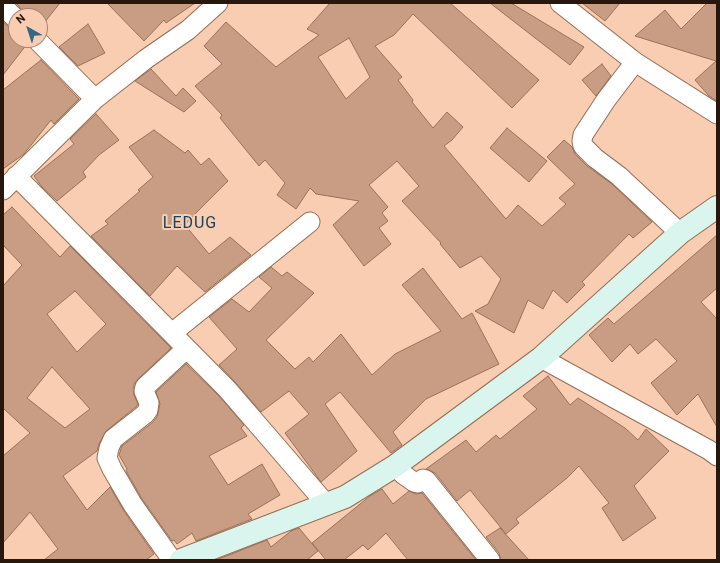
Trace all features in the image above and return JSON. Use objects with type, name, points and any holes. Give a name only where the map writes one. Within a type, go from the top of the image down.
[{"type":"street","points":[[3,190],[95,99],[146,59],[188,30],[218,3]]},
{"type":"street","points":[[560,3],[635,62],[717,114]]},
{"type":"street","points":[[45,48],[95,99]]},
{"type":"street","points":[[635,62],[606,100],[583,135],[583,146],[595,158],[619,176],[680,233]]},
{"type":"street","points":[[16,176],[172,333],[186,349],[227,388],[327,505]]},
{"type":"street","points":[[181,560],[327,505],[345,497],[395,466],[540,358],[680,233],[717,207]]},
{"type":"street","points":[[172,333],[310,222]]},
{"type":"street","points":[[172,560],[133,505],[112,470],[107,458],[113,439],[148,410],[149,403],[144,391],[145,387],[186,349]]},
{"type":"street","points":[[540,358],[709,450],[717,456]]},
{"type":"street","points":[[395,466],[414,482],[418,483],[423,479],[426,480],[490,560]]},
{"type":"building","points":[[16,3],[60,3],[48,18],[48,8],[20,8]]},
{"type":"building","points":[[107,3],[195,3],[166,23],[164,20],[144,41]]},
{"type":"building","points":[[330,3],[450,3],[539,80],[512,108],[413,14],[394,35],[375,46],[402,77],[398,80],[413,100],[412,102],[433,128],[447,112],[463,127],[452,140],[444,146],[506,219],[518,205],[542,226],[566,204],[559,198],[575,184],[547,157],[564,140],[572,147],[575,154],[587,166],[612,184],[652,222],[633,238],[629,234],[582,282],[585,285],[567,303],[553,290],[543,309],[528,300],[514,333],[475,311],[488,304],[501,279],[481,256],[460,268],[440,244],[441,243],[402,201],[419,186],[397,161],[369,185],[388,207],[382,213],[388,221],[379,228],[391,244],[364,266],[333,225],[359,201],[316,194],[310,188],[296,209],[277,195],[285,183],[265,160],[259,166],[220,118],[222,115],[195,86],[222,64],[204,46],[226,22],[276,67],[319,35],[307,29]],"holes":[[[349,38],[370,77],[346,99],[318,57]]]},
{"type":"building","points":[[490,3],[511,3],[584,47],[570,65]]},
{"type":"building","points":[[582,3],[620,3],[605,21]]},
{"type":"building","points":[[707,3],[717,3],[717,101],[709,96],[695,80],[716,61],[635,36],[665,10],[681,29]]},
{"type":"building","points":[[3,22],[8,26],[8,48],[24,48],[3,75]]},
{"type":"building","points":[[88,24],[105,53],[78,66],[59,47]]},
{"type":"building","points":[[41,60],[79,99],[54,124],[51,120],[24,154],[3,169],[3,90]]},
{"type":"building","points":[[602,64],[611,76],[596,96],[582,80]]},
{"type":"building","points":[[151,69],[176,96],[183,88],[196,101],[184,112],[135,81]]},
{"type":"building","points":[[96,114],[119,140],[99,155],[83,172],[86,177],[57,201],[42,187],[34,176],[74,144],[70,139]]},
{"type":"building","points":[[507,128],[547,161],[529,182],[490,148]]},
{"type":"building","points":[[154,130],[185,153],[188,150],[201,165],[209,158],[228,181],[185,225],[209,254],[230,237],[251,255],[205,292],[177,266],[150,296],[91,236],[108,224],[105,221],[140,191],[138,190],[153,177],[129,147]]},
{"type":"building","points":[[12,207],[60,257],[70,246],[171,348],[134,384],[134,395],[138,404],[137,406],[106,431],[97,451],[63,476],[87,510],[110,487],[124,511],[154,554],[146,560],[44,560],[58,549],[30,512],[3,543],[3,456],[30,433],[3,408],[3,286],[22,265],[3,245],[3,215]],"holes":[[[75,291],[106,324],[77,352],[47,314]],[[52,367],[90,409],[65,428],[27,398]]]},
{"type":"building","points":[[717,235],[717,288],[701,302],[717,319],[717,427],[698,394],[677,415],[651,383],[677,361],[656,339],[638,354],[630,344],[612,362],[589,335],[608,318],[614,324]]},
{"type":"building","points":[[271,267],[282,276],[287,272],[314,293],[266,340],[295,369],[309,357],[313,362],[341,334],[372,375],[395,354],[441,331],[402,285],[423,268],[462,319],[472,313],[499,364],[426,399],[393,432],[402,445],[391,453],[340,392],[325,404],[357,451],[321,482],[285,433],[309,414],[289,391],[261,412],[219,365],[237,349],[209,317],[232,299],[249,312],[272,288],[259,277]]},
{"type":"building","points":[[186,364],[219,396],[244,425],[241,428],[247,436],[209,456],[228,485],[262,464],[280,495],[248,514],[252,519],[196,541],[192,533],[177,544],[174,540],[172,541],[142,499],[126,471],[127,469],[119,455],[122,446],[152,423],[157,417],[160,404],[156,392]]},
{"type":"building","points":[[548,376],[570,405],[578,398],[625,428],[638,440],[646,429],[669,451],[634,486],[656,518],[623,541],[602,508],[609,503],[579,466],[567,478],[516,519],[519,523],[506,534],[470,490],[457,501],[435,473],[426,469],[466,440],[476,452],[496,435],[500,439],[537,409],[523,396]]},
{"type":"building","points":[[382,489],[393,504],[409,491],[416,494],[422,493],[476,560],[408,560],[386,533],[368,550],[363,545],[344,560],[326,560],[312,543],[370,496]]},
{"type":"building","points":[[299,528],[318,551],[307,560],[216,560],[267,540],[271,547],[291,531]]},
{"type":"building","points":[[500,528],[529,560],[501,560],[499,553],[486,537]]},
{"type":"district","name":"LEDUG","points":[[190,224]]}]
